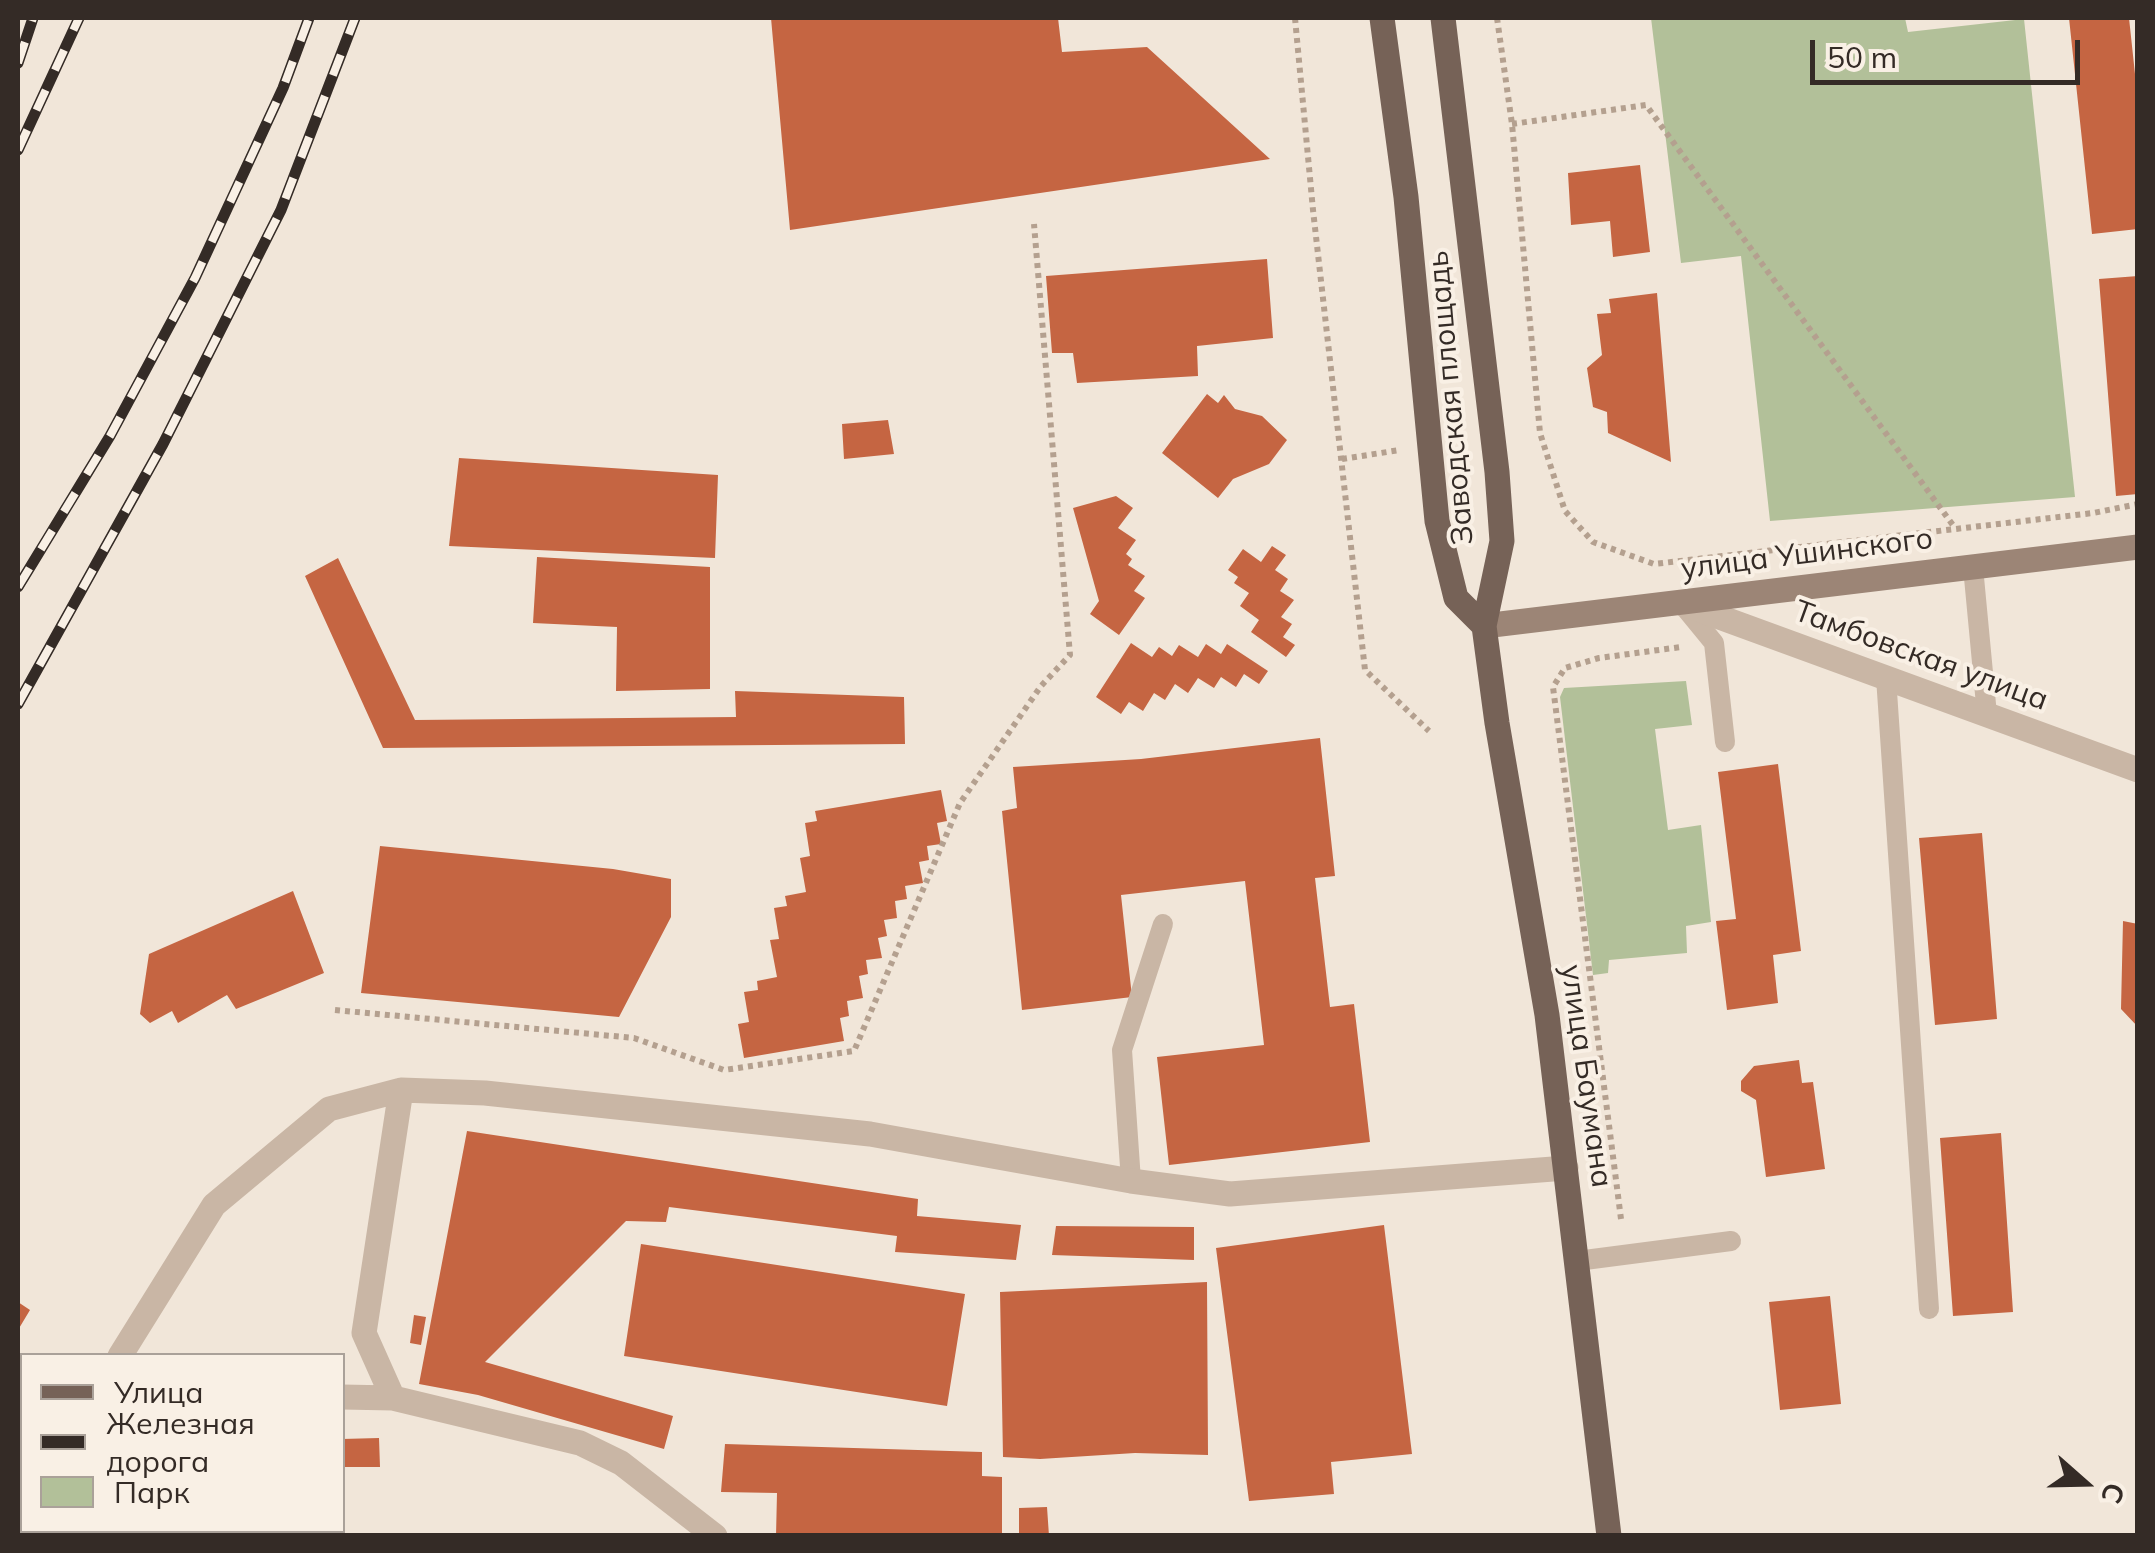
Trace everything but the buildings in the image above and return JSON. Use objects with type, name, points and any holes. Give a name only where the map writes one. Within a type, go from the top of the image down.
[{"type":"main road","name":"Заводская площадь","points":[[1382,18],[1406,197],[1437,521],[1456,598],[1484,626]]},
{"type":"main road","name":"Заводская площадь","points":[[1443,18],[1502,540],[1484,626]]},
{"type":"main road","name":"улица Баумана","points":[[1484,626],[1547,1015],[1609,1536]]},
{"type":"street","name":"улица Ушинского","points":[[1484,626],[2138,547]]},
{"type":"street","name":"Тамбовская улица","points":[[1681,602],[2138,770]]},
{"type":"street","points":[[122,1353],[214,1205],[330,1109],[402,1090],[485,1093],[870,1134],[1132,1181],[1230,1194],[1566,1168]]},
{"type":"street","points":[[393,1398],[364,1333],[402,1090]]},
{"type":"street","points":[[345,1396],[393,1398],[580,1443],[621,1462],[708,1534]]},
{"type":"lane","points":[[1973,567],[1986,715]]},
{"type":"lane","points":[[1681,602],[1714,643],[1725,742]]},
{"type":"lane","points":[[1886,677],[1929,1310]]},
{"type":"lane","points":[[1132,1181],[1122,1050],[1163,924]]},
{"type":"lane","points":[[1577,1261],[1731,1241]]},
{"type":"path","points":[[1295,18],[1366,670],[1430,731]]},
{"type":"path","points":[[1497,18],[1512,124],[1540,433],[1565,511],[1593,542],[1654,564],[2093,513],[2138,504]]},
{"type":"path","points":[[1512,124],[1646,105],[1956,529]]},
{"type":"path","points":[[335,1010],[634,1038],[724,1070],[854,1051],[960,803],[1041,686],[1070,655],[1034,224]]},
{"type":"path","points":[[1524,433],[1540,433]]},
{"type":"path","points":[[1342,459],[1411,449]]},
{"type":"path","points":[[1621,1219],[1553,687],[1564,668],[1599,658],[1714,643]]},
{"type":"green space","points":[[1651,18],[1905,18],[1908,32],[2024,19],[2075,497],[1770,521],[1741,256],[1681,263]]},
{"type":"green space","points":[[1686,681],[1692,725],[1655,729],[1668,830],[1701,825],[1711,922],[1686,926],[1687,953],[1609,960],[1608,973],[1593,975],[1560,697],[1564,688]]},
{"type":"railway","points":[[18,63],[33,18]]},
{"type":"railway","points":[[18,150],[79,18]]},
{"type":"railway","points":[[18,587],[110,436],[195,278],[283,88],[309,18]]},
{"type":"railway","points":[[18,704],[163,444],[281,210],[355,18]]}]
